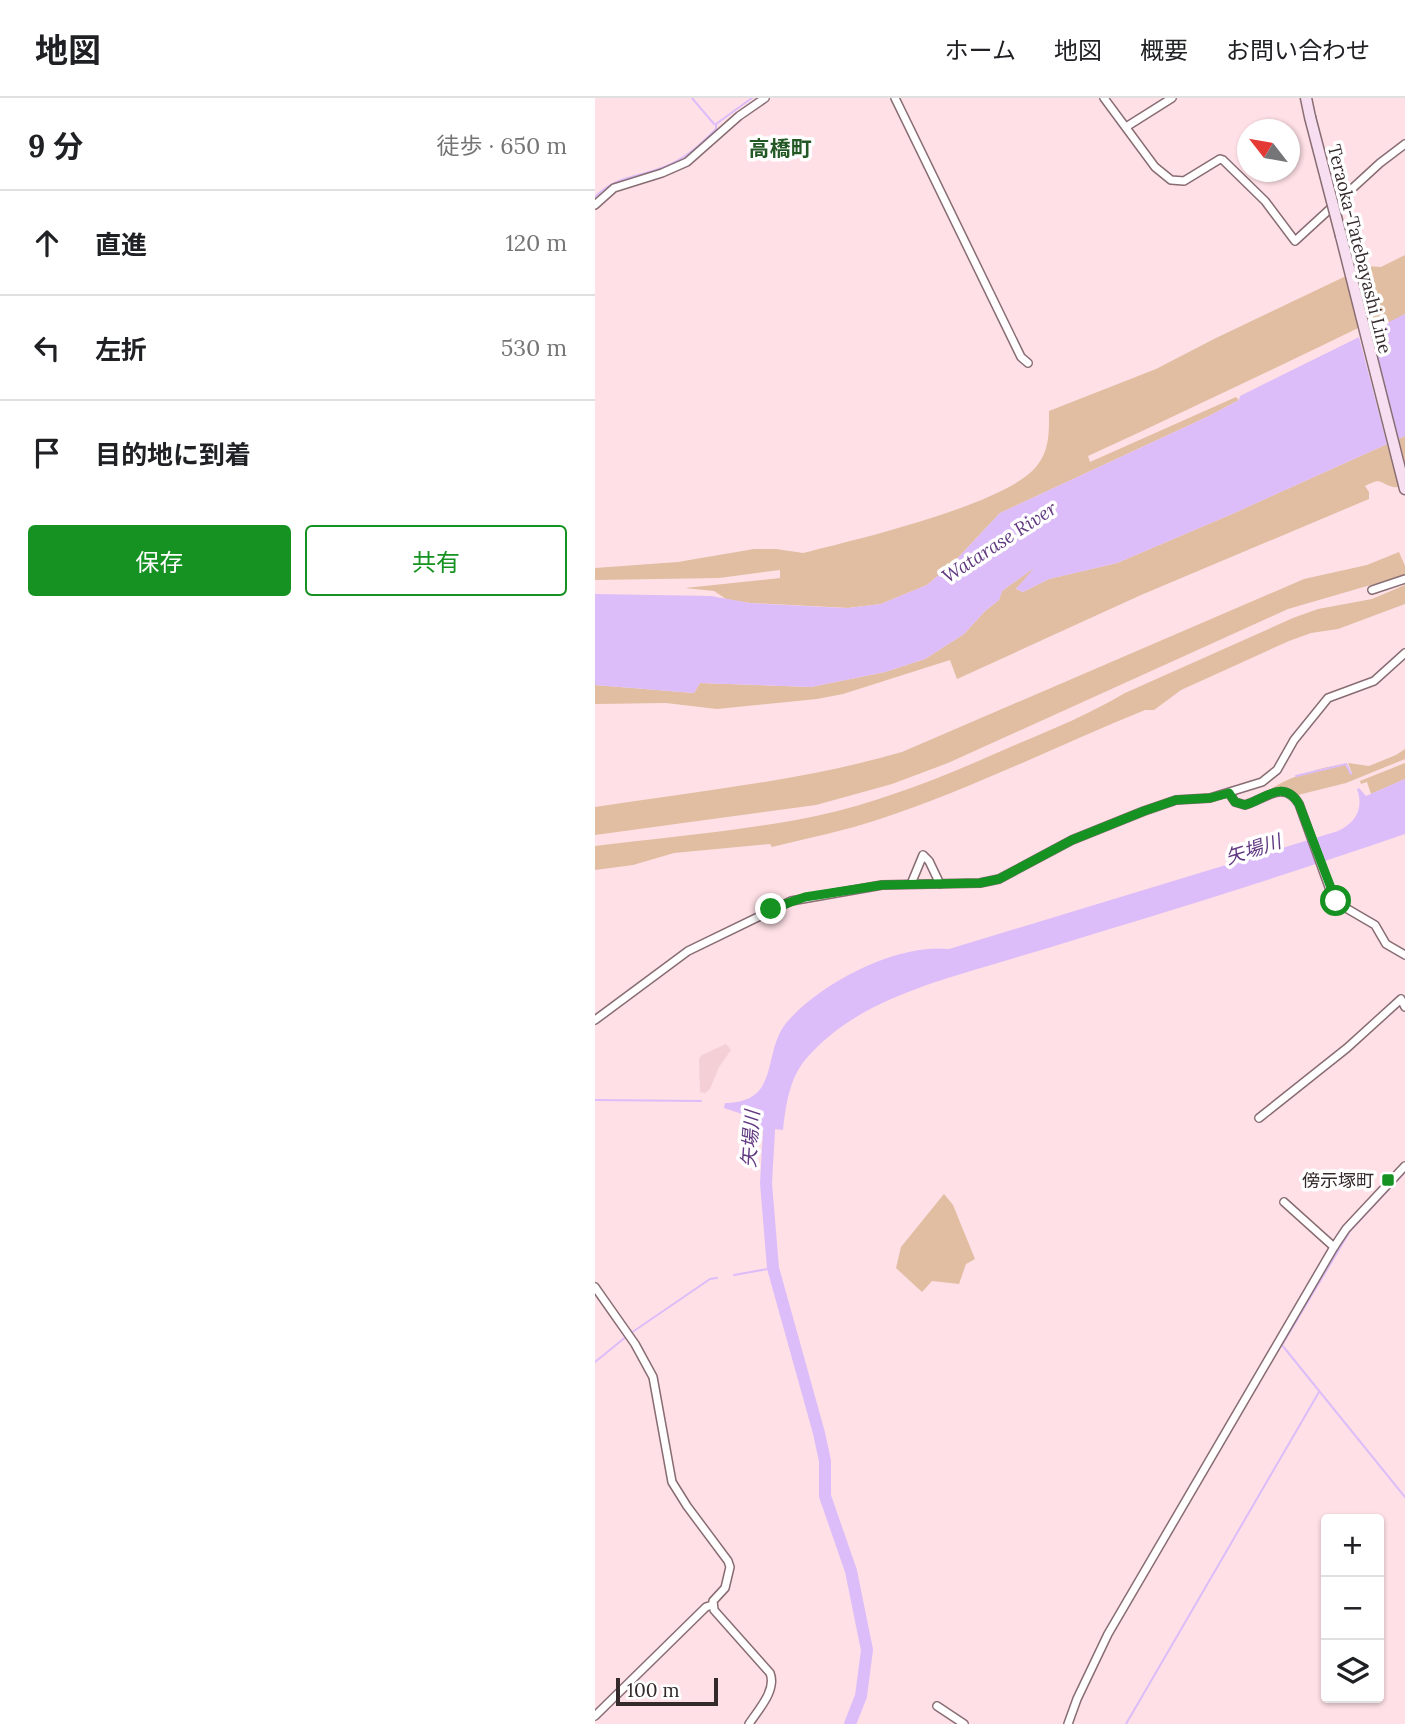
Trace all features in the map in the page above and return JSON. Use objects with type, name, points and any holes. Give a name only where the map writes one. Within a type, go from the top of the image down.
[{"type":"main road","name":"Teraoka-Tatebayashi Line","points":[[1306,98],[1405,489]]},
{"type":"street","points":[[595,205],[614,188],[687,162],[739,116],[765,98]]},
{"type":"street","points":[[895,98],[1021,357],[1028,363]]},
{"type":"street","points":[[1104,98],[1155,167],[1171,180],[1184,181],[1220,159],[1223,160],[1265,201],[1296,241],[1380,163],[1405,144]]},
{"type":"street","points":[[1126,127],[1172,98]]},
{"type":"street","points":[[1372,590],[1405,579]]},
{"type":"street","points":[[595,1020],[681,955],[771,909],[805,897],[882,885],[980,883],[999,879],[1072,840],[1144,811],[1176,800],[1210,798],[1262,782],[1272,774],[1294,740],[1328,698],[1374,681],[1405,653]]},
{"type":"street","points":[[1229,793],[1235,802],[1245,805],[1276,791],[1293,795],[1299,804],[1333,898],[1375,925],[1386,943],[1405,956]]},
{"type":"street","points":[[911,884],[923,855],[929,861],[940,884]]},
{"type":"street","points":[[1259,1118],[1347,1048],[1401,999],[1405,1007]]},
{"type":"street","points":[[1068,1724],[1108,1634],[1334,1247],[1346,1229],[1405,1166]]},
{"type":"street","points":[[1284,1202],[1334,1247]]},
{"type":"street","points":[[595,1287],[635,1343],[653,1377],[672,1482],[730,1567],[725,1588],[712,1605],[706,1607],[595,1716]]},
{"type":"street","points":[[712,1605],[714,1611],[771,1673],[773,1679],[772,1687],[749,1724]]},
{"type":"street","points":[[937,1706],[964,1724]]},
{"type":"shaded area","points":[[1405,255],[1405,314],[1389,323],[1385,315],[1088,456],[1090,462],[1236,397],[1239,400],[1000,513],[954,562],[927,585],[881,604],[848,608],[750,603],[726,599],[714,591],[685,588],[780,578],[780,570],[719,578],[595,580],[595,568],[678,562],[754,549],[803,553],[891,530],[993,495],[1019,481],[1041,461],[1049,433],[1049,411],[1156,369],[1367,266],[1381,267]]},
{"type":"shaded area","points":[[1405,436],[1405,486],[1393,487],[1378,481],[1371,483],[1365,486],[1369,499],[1141,595],[957,679],[950,660],[843,694],[817,699],[717,709],[666,703],[595,704],[595,685],[694,693],[700,683],[811,687],[885,672],[925,659],[964,634],[999,600],[1002,591],[1038,565],[1016,589],[1023,592],[1049,579],[1117,563]]},
{"type":"shaded area","points":[[1399,552],[1405,566],[1405,575],[1288,609],[948,763],[892,784],[816,805],[595,835],[595,807],[788,778],[902,752],[1304,579],[1367,565]]},
{"type":"shaded area","points":[[1405,585],[1405,604],[1338,629],[1311,633],[1289,641],[1181,690],[1154,710],[1145,710],[981,781],[880,819],[772,847],[770,844],[674,853],[633,865],[595,870],[595,846],[789,821],[842,810],[892,795],[1057,727],[1125,693],[1293,618],[1318,609],[1372,599]]},
{"type":"shaded area","points":[[1405,749],[1405,759],[1346,783],[1298,795],[1290,788],[1272,788],[1316,770],[1345,764],[1350,774],[1352,773],[1348,763],[1369,766]]},
{"type":"shaded area","points":[[1405,763],[1405,779],[1371,794],[1367,782],[1361,784],[1360,781]]},
{"type":"shaded area","points":[[726,1044],[731,1050],[719,1067],[710,1089],[705,1093],[700,1092],[699,1059]]},
{"type":"shaded area","points":[[944,1194],[953,1205],[975,1259],[966,1264],[959,1284],[932,1281],[922,1292],[896,1268],[901,1247]]},
{"type":"water","name":"Watarase River","points":[[1405,314],[1405,436],[1117,563],[1049,579],[1023,592],[1016,589],[1034,568],[1002,591],[999,600],[964,634],[925,659],[885,672],[811,687],[700,683],[694,693],[595,685],[595,594],[711,596],[750,603],[848,608],[881,604],[927,585],[954,562],[1000,513],[1209,416],[1239,400],[1240,396]]},
{"type":"water","points":[[1405,779],[1405,834],[1209,899],[948,978],[895,997],[847,1023],[805,1060],[792,1084],[783,1130],[756,1127],[751,1117],[724,1108],[725,1103],[743,1101],[763,1085],[779,1034],[801,1007],[839,980],[861,969],[906,952],[949,949],[1338,831],[1350,824],[1357,814],[1360,802],[1357,789],[1366,796]]},
{"type":"pier","points":[[1388,319],[1389,323],[1369,333],[1398,444],[1388,448],[1359,337],[1236,397],[1239,393]]},
{"type":"waterway","points":[[692,98],[714,124]]},
{"type":"waterway","points":[[595,197],[619,181],[654,171],[679,160],[710,135],[716,129],[716,124],[752,98]]},
{"type":"waterway","points":[[1296,776],[1346,764],[1351,774]]},
{"type":"waterway","points":[[595,1100],[701,1101]]},
{"type":"waterway","name":"矢場川","points":[[770,1114],[766,1183],[773,1268],[819,1433],[825,1461],[825,1496],[851,1571],[867,1650],[861,1696],[850,1724]]},
{"type":"waterway","points":[[1405,1172],[1350,1231],[1282,1345],[1405,1497]]},
{"type":"waterway","points":[[734,1275],[773,1268]]},
{"type":"waterway","points":[[631,1333],[710,1279],[717,1278]]},
{"type":"waterway","points":[[595,1362],[627,1336]]},
{"type":"waterway","points":[[1126,1724],[1319,1392]]},
{"type":"place","name":"傍示塚町","points":[[1388,1180]]},
{"type":"district","name":"高橋町","points":[[780,148]]},
{"type":"route","points":[[771,909],[805,897],[882,885],[980,883],[999,879],[1072,840],[1176,800],[1210,798],[1229,793],[1235,802],[1245,805],[1276,791],[1288,792],[1299,804],[1336,901]]}]
